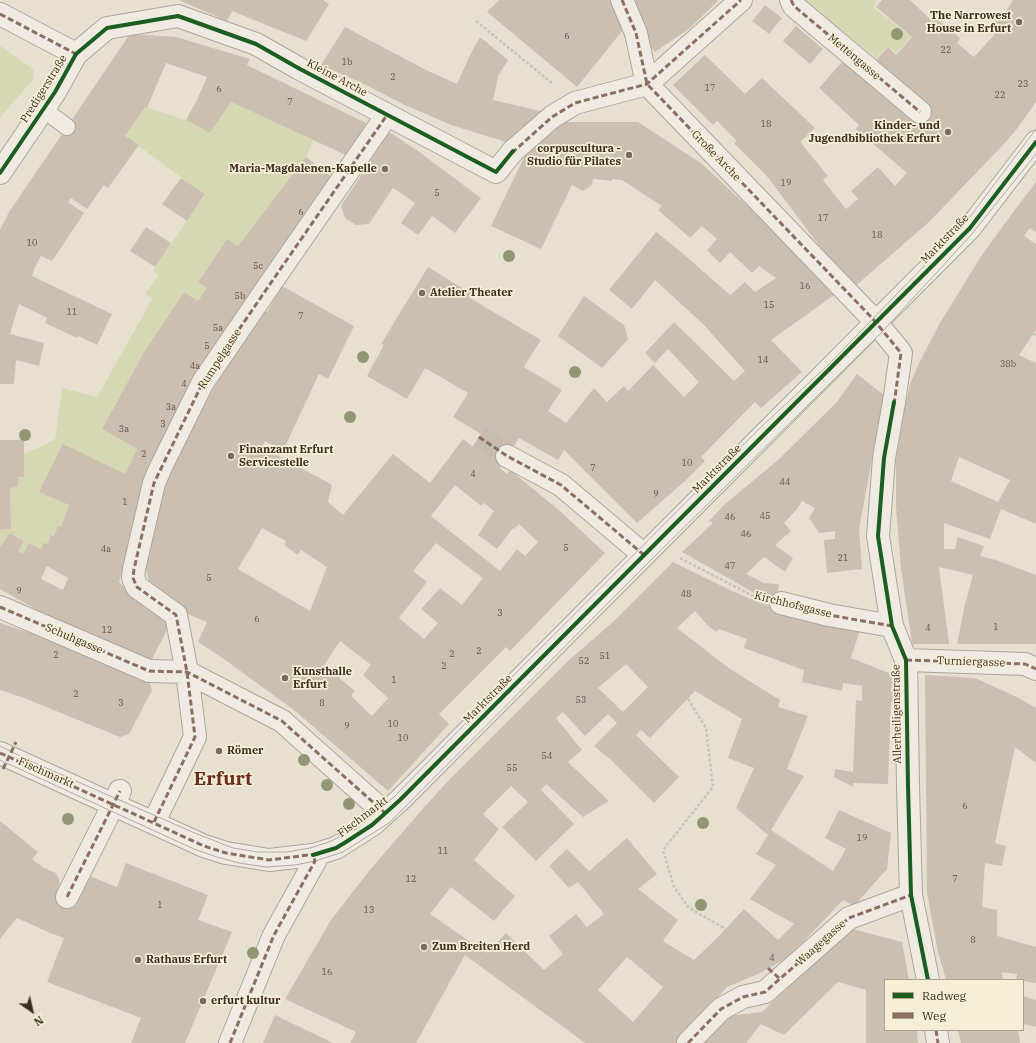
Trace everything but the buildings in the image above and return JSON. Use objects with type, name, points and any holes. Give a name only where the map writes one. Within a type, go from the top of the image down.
[{"type":"street","points":[[622,0],[636,33],[647,84],[741,0]]},
{"type":"street","name":"Mettengasse","points":[[791,0],[794,6],[920,112]]},
{"type":"street","name":"Predigerstraße","points":[[0,14],[76,54]]},
{"type":"street","name":"Kleine Arche","points":[[138,23],[178,16],[256,44],[300,69],[496,172],[513,151],[552,117],[575,103],[647,84]]},
{"type":"street","name":"Predigerstraße","points":[[0,173],[55,92],[76,54],[107,28],[138,23]]},
{"type":"street","name":"Große Arche","points":[[647,84],[876,322]]},
{"type":"street","name":"Rumpelgasse","points":[[187,672],[174,611],[137,587],[133,578],[154,483],[203,382],[387,115]]},
{"type":"street","name":"Marktstraße","points":[[393,807],[641,552],[970,228],[1036,142]]},
{"type":"street","name":"Allerheiligenstraße","points":[[876,322],[901,353],[884,458],[878,536],[892,626],[906,660],[911,895],[928,979]]},
{"type":"street","points":[[507,456],[561,485],[641,552]]},
{"type":"street","name":"Kirchhofsgasse","points":[[781,603],[829,615],[892,626]]},
{"type":"street","name":"Schuhgasse","points":[[0,608],[149,671],[187,672]]},
{"type":"street","name":"Turniergasse","points":[[906,660],[1025,664],[1036,669]]},
{"type":"street","points":[[187,672],[282,721],[393,807]]},
{"type":"street","points":[[154,822],[195,737],[187,672]]},
{"type":"street","name":"Fischmarkt","points":[[7,755],[116,797],[154,822],[204,846],[226,853],[269,860],[313,855],[336,848],[372,825],[393,807]]},
{"type":"street","points":[[67,897],[116,797]]},
{"type":"street","points":[[230,1043],[274,935],[315,861],[313,855]]},
{"type":"street","name":"Waagegasse","points":[[688,1043],[722,1009],[743,997],[765,992],[774,974],[849,918],[911,895]]},
{"type":"street","points":[[936,1031],[938,1043]]},
{"type":"lane","points":[[43,109],[67,127]]},
{"type":"path","points":[[476,21],[575,103]]},
{"type":"path","points":[[688,699],[706,728],[712,787],[663,850],[674,886],[689,908],[726,929]]},
{"type":"green space","points":[[802,0],[876,0],[874,8],[911,37],[896,53],[888,46],[876,58]]},
{"type":"green space","points":[[0,47],[34,70],[33,79],[0,118]]},
{"type":"green space","points":[[231,102],[313,140],[306,157],[238,246],[227,239],[198,281],[207,288],[198,301],[184,292],[144,352],[102,429],[137,449],[125,474],[69,505],[61,527],[54,536],[51,535],[48,544],[41,549],[29,543],[23,554],[18,551],[24,540],[10,533],[0,547],[0,530],[11,529],[10,488],[18,487],[18,477],[24,476],[24,454],[55,440],[62,388],[97,397],[153,298],[145,294],[159,275],[154,272],[155,267],[205,195],[125,136],[145,107],[186,120],[210,133]]},
{"type":"tunnel","points":[[479,437],[507,456]]},
{"type":"tram line","points":[[0,746],[28,760],[197,834],[233,848],[258,852],[287,852],[310,848],[329,842],[356,829],[395,796],[761,427],[827,366],[963,226],[1036,129]]},
{"type":"tram line","points":[[0,760],[194,849],[239,863],[266,867],[295,865],[315,861],[343,852],[389,823],[651,560],[883,331],[971,235],[1036,154]]},
{"type":"marked path","points":[[622,0],[636,33],[647,84],[873,319],[901,353],[894,405]]},
{"type":"marked path","points":[[512,153],[552,117],[575,103],[647,84],[741,0]]},
{"type":"marked path","points":[[791,0],[794,6],[920,112]]},
{"type":"marked path","points":[[0,14],[76,54]]},
{"type":"marked path","points":[[154,822],[195,737],[187,672],[176,615],[137,587],[133,578],[154,483],[203,382],[387,115]]},
{"type":"marked path","points":[[479,437],[507,456],[561,485],[644,555]]},
{"type":"marked path","points":[[781,603],[829,615],[892,626]]},
{"type":"marked path","points":[[0,607],[149,671],[187,672],[282,721],[385,813]]},
{"type":"marked path","points":[[906,660],[1025,664],[1036,669]]},
{"type":"marked path","points":[[3,769],[16,742]]},
{"type":"marked path","points":[[0,753],[204,846],[226,853],[269,860],[316,854]]},
{"type":"marked path","points":[[67,897],[120,791]]},
{"type":"marked path","points":[[230,1043],[274,935],[315,861],[313,855]]},
{"type":"marked path","points":[[688,1043],[721,1009],[743,997],[765,992],[849,918],[911,895]]},
{"type":"marked path","points":[[768,968],[780,979]]},
{"type":"marked path","points":[[936,1031],[938,1043]]},
{"type":"cycle path","points":[[0,173],[55,92],[76,54],[107,28],[178,16],[256,44],[300,69],[496,172],[513,151]]},
{"type":"cycle path","points":[[313,855],[336,848],[346,842],[372,825],[400,800],[970,228],[1036,142]]},
{"type":"cycle path","points":[[894,402],[884,458],[878,536],[892,626],[906,660],[911,895],[928,979]]},
{"type":"place","name":"The Narrowest House in Erfurt","points":[[1019,22]]},
{"type":"place","name":"Kinder- und Jugendbibliothek Erfurt","points":[[948,132]]},
{"type":"place","name":"corpuscultura - Studio für Pilates","points":[[629,155]]},
{"type":"place","name":"Maria-Magdalenen-Kapelle","points":[[385,169]]},
{"type":"place","name":"Atelier Theater","points":[[422,293]]},
{"type":"place","name":"Finanzamt Erfurt Servicestelle","points":[[231,456]]},
{"type":"place","name":"Kunsthalle Erfurt","points":[[285,678]]},
{"type":"place","name":"Römer","points":[[219,751]]},
{"type":"place","name":"Zum Breiten Herd","points":[[424,947]]},
{"type":"place","name":"Rathaus Erfurt","points":[[138,960]]},
{"type":"place","name":"erfurt kultur","points":[[203,1001]]},
{"type":"district","name":"Erfurt","points":[[223,780]]}]
